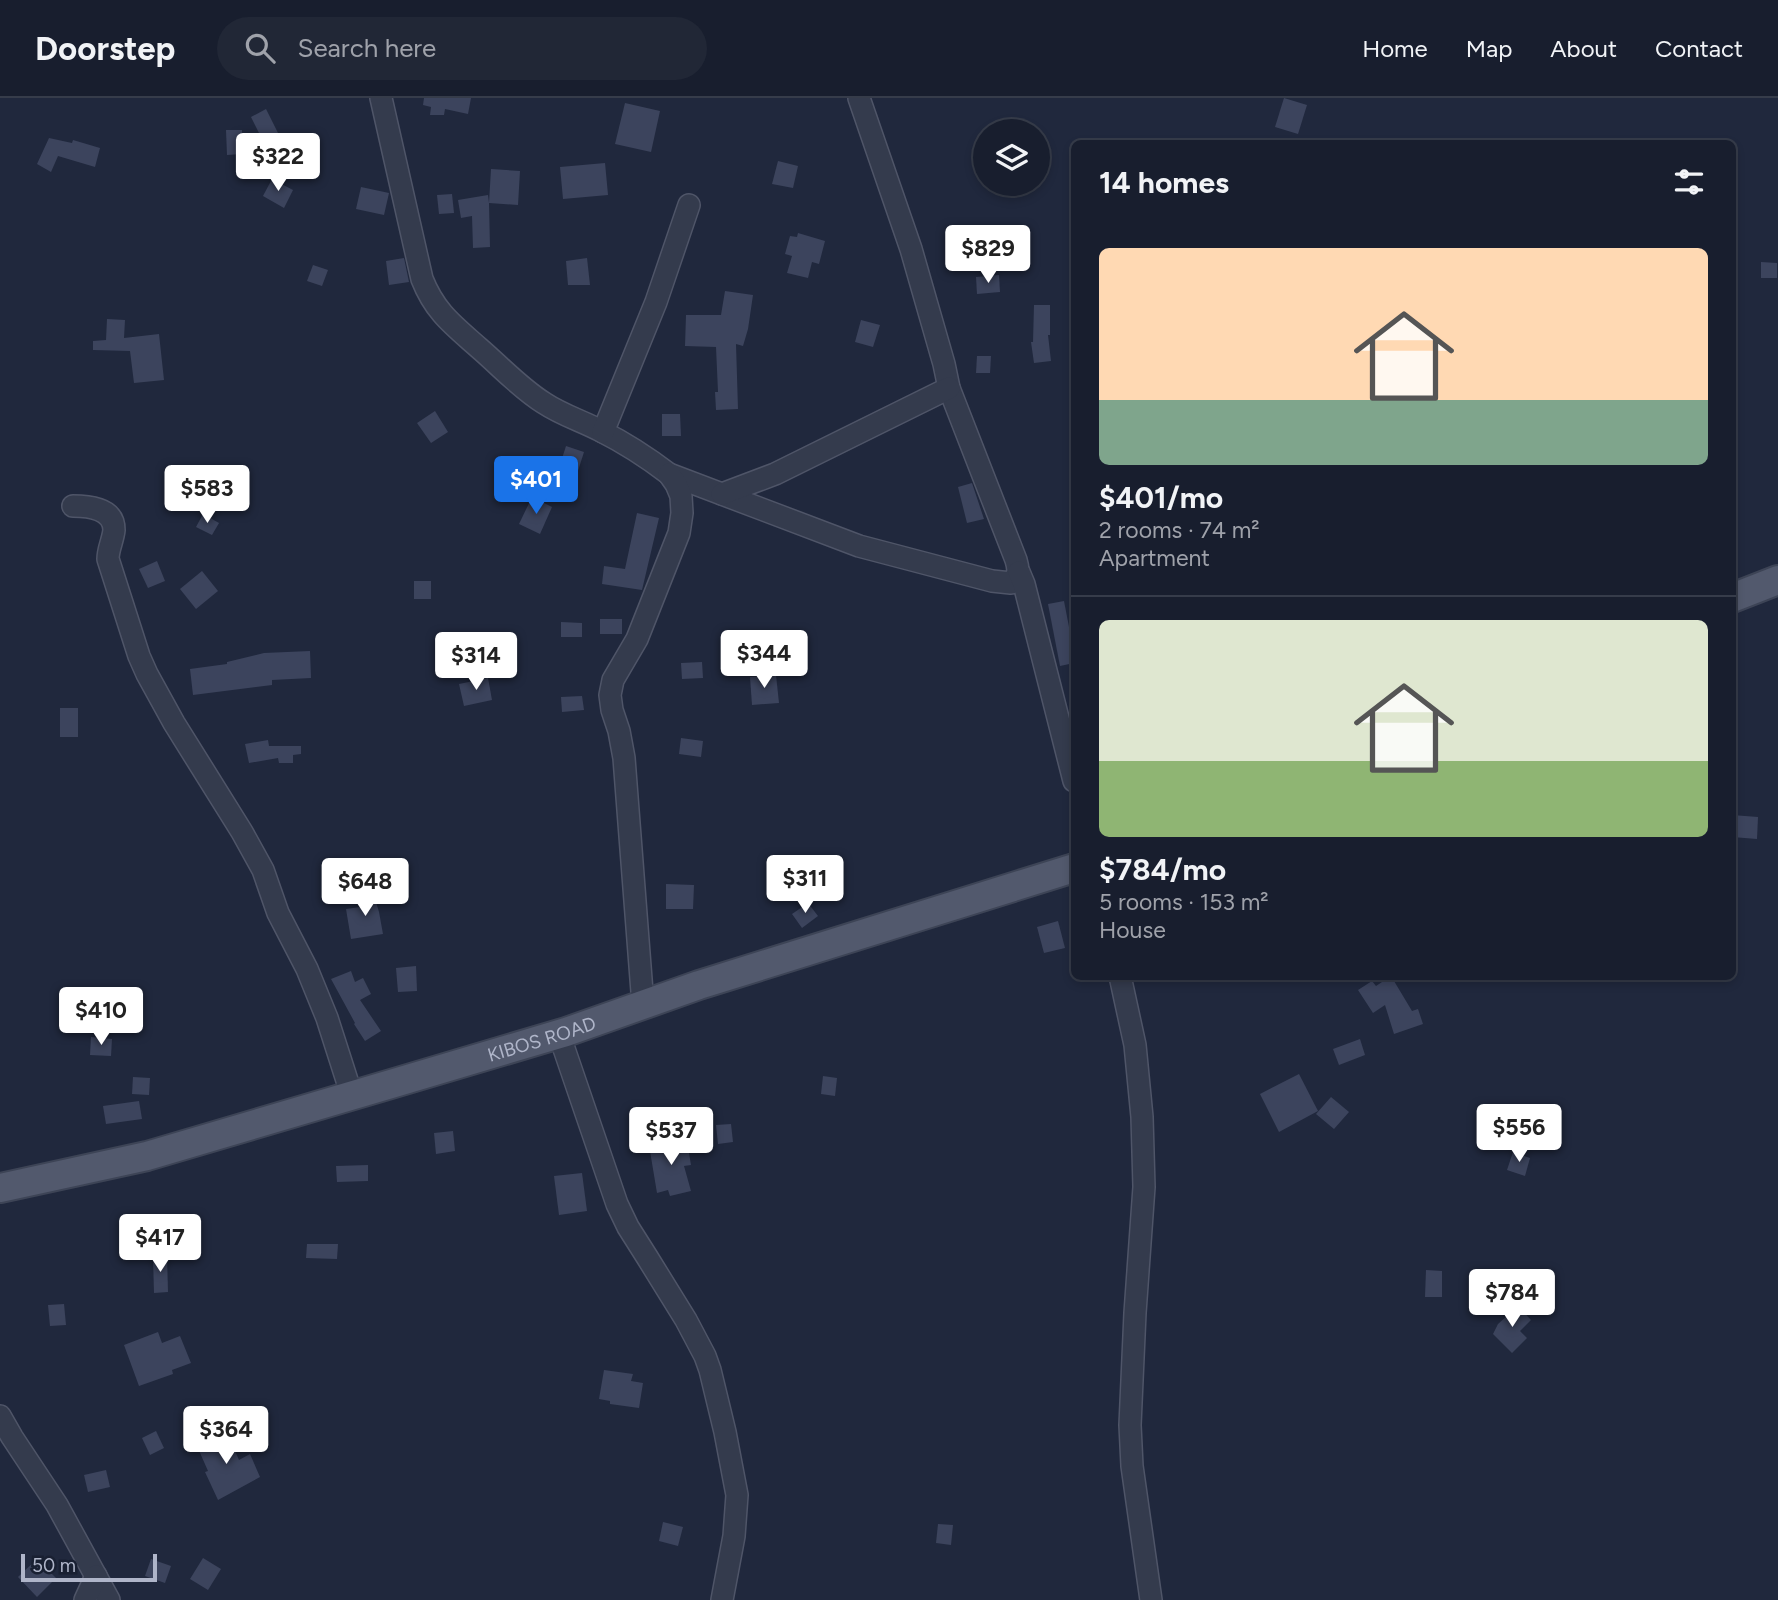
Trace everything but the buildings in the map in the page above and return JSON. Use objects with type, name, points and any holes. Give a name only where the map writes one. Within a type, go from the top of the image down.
[{"type":"main road","points":[[1736,596],[1778,580]]},
{"type":"main road","name":"KIBOS ROAD","points":[[0,1188],[147,1156],[352,1096],[559,1034],[699,985],[1071,869]]},
{"type":"street","points":[[381,98],[422,279],[429,297],[449,321],[532,395],[554,409],[603,432],[669,474],[859,546],[992,581],[1011,583],[1019,572]]},
{"type":"street","points":[[859,98],[911,248],[944,364],[948,388],[1024,584],[1071,769]]},
{"type":"street","points":[[603,432],[656,302],[689,205]]},
{"type":"street","points":[[722,494],[775,474],[948,388]]},
{"type":"street","points":[[643,1004],[624,758],[610,695],[613,680],[637,639],[679,533],[681,496],[669,474]]},
{"type":"street","points":[[73,506],[93,506],[109,517],[113,524],[114,531],[107,559],[139,656],[174,723],[263,870],[278,913],[307,970],[327,1018],[352,1096]]},
{"type":"street","points":[[1121,980],[1135,1045],[1142,1117],[1144,1187],[1130,1425],[1132,1466],[1151,1600]]},
{"type":"street","points":[[559,1034],[622,1215],[686,1320],[710,1370],[737,1495],[734,1536],[722,1600]]},
{"type":"street","points":[[0,1416],[57,1505],[109,1600]]},
{"type":"street","points":[[85,1600],[96,1576]]}]
